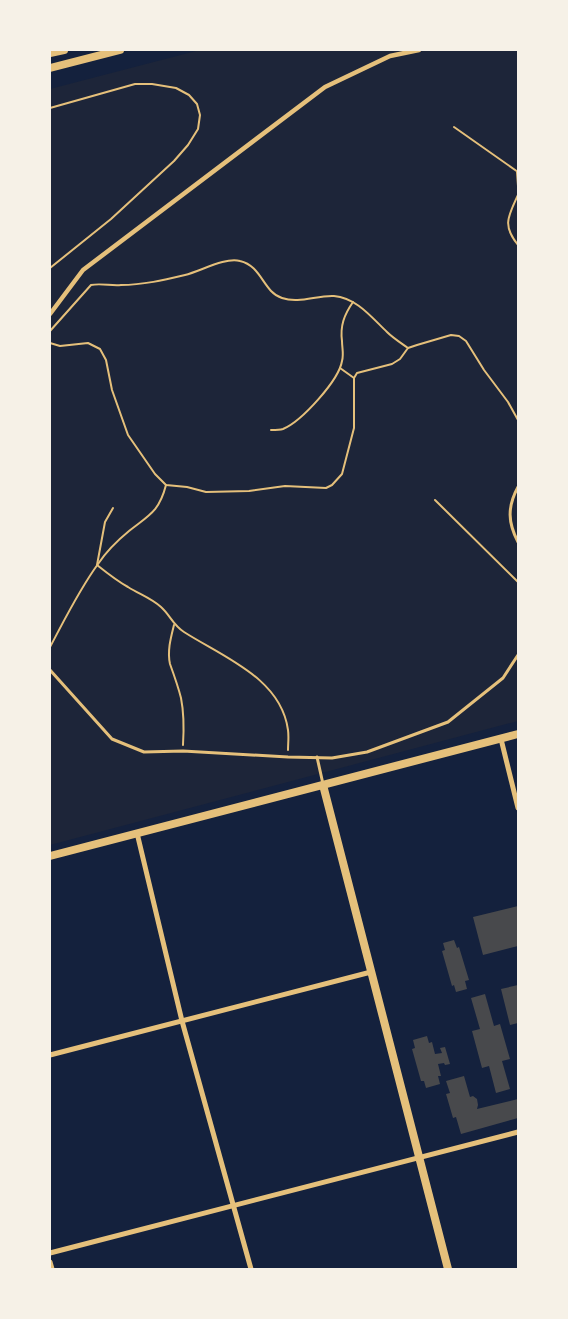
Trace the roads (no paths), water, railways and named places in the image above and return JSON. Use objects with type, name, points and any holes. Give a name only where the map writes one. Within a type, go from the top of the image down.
[{"type":"street","points":[[50,54],[64,50]]},
{"type":"street","points":[[50,68],[120,50]]},
{"type":"street","points":[[50,314],[82,270],[325,87],[390,56],[419,50]]},
{"type":"street","points":[[50,856],[518,734]]},
{"type":"street","points":[[501,739],[518,808]]},
{"type":"street","points":[[323,785],[448,1269]]},
{"type":"street","points":[[137,833],[182,1021],[252,1269]]},
{"type":"street","points":[[50,1055],[371,972]]},
{"type":"street","points":[[50,1254],[518,1132]]},
{"type":"street","points":[[50,1262],[52,1269]]},
{"type":"lane","points":[[518,488],[513,497],[510,510],[510,524],[518,542]]},
{"type":"lane","points":[[50,670],[112,739],[144,752],[183,751],[332,758],[367,752],[448,722],[503,678],[518,655]]},
{"type":"lane","points":[[317,758],[323,785]]}]
